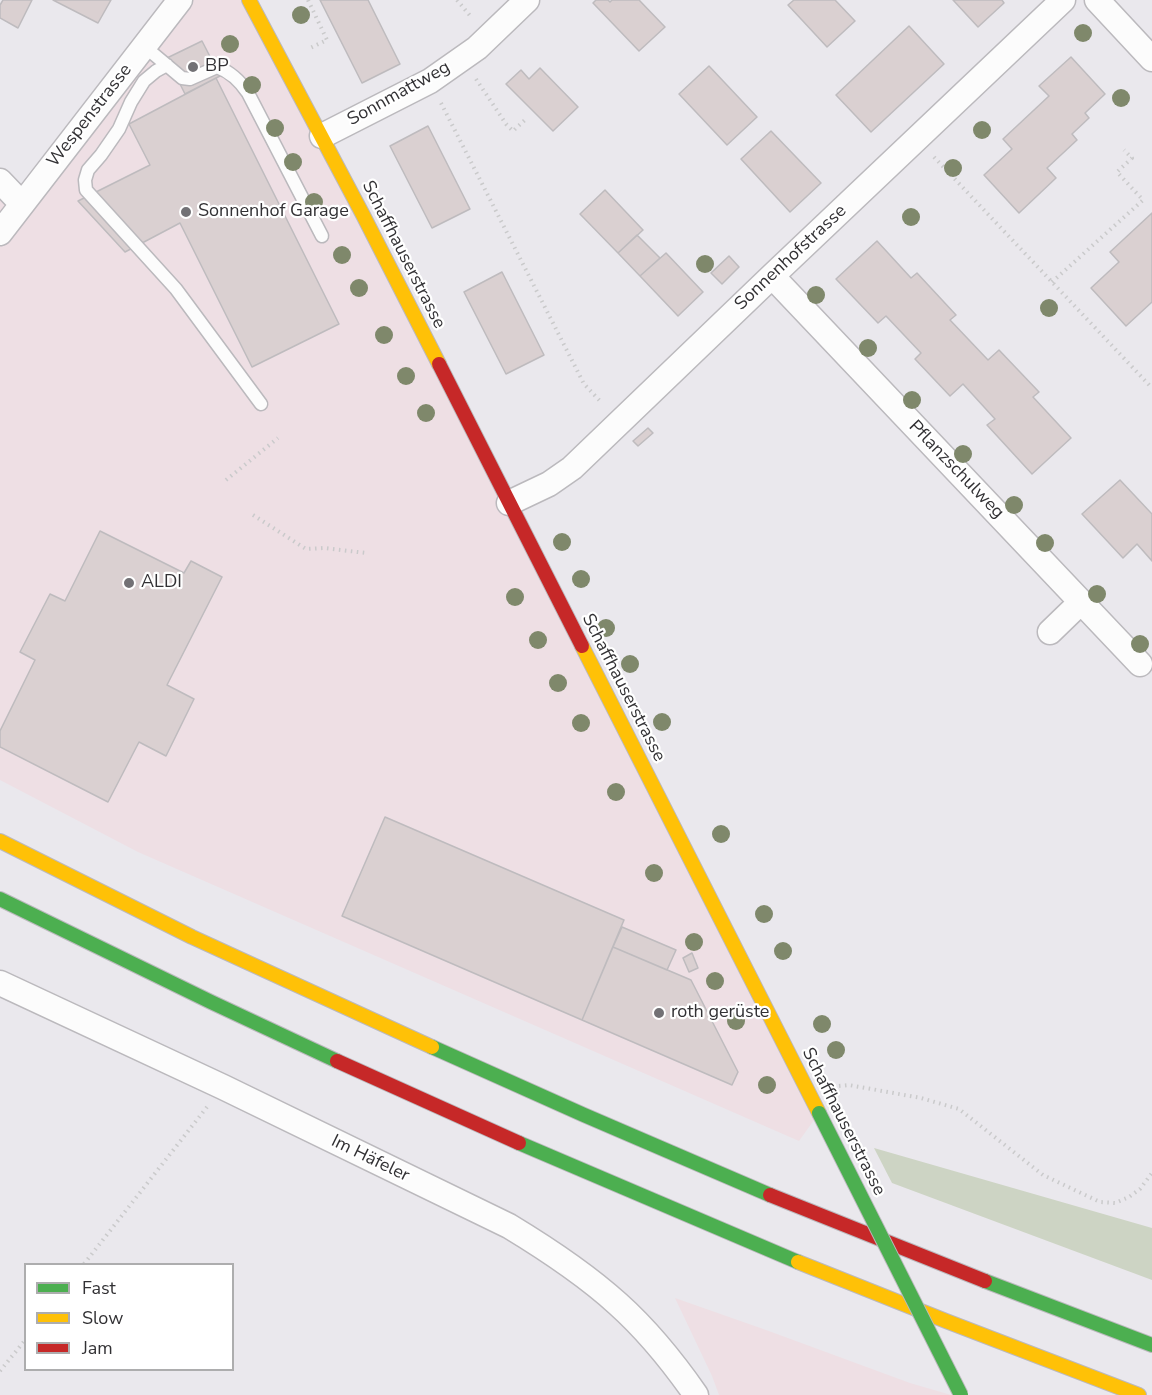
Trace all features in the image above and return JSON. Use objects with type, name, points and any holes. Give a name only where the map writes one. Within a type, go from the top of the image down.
[{"type":"main road","name":"Schaffhauserstrasse","points":[[249,0],[363,215],[961,1395]]},
{"type":"main road","points":[[0,842],[152,917],[504,1080],[779,1199],[934,1262],[1152,1345]]},
{"type":"main road","points":[[0,899],[279,1034],[486,1129],[822,1272],[1139,1395]]},
{"type":"street","name":"Wespenstrasse","points":[[0,233],[180,0]]},
{"type":"street","name":"Sonnmattweg","points":[[322,136],[430,81],[477,48],[527,0]]},
{"type":"street","name":"Sonnenhofstrasse","points":[[509,503],[549,484],[572,468],[1063,0]]},
{"type":"street","points":[[1097,0],[1152,59]]},
{"type":"street","points":[[0,181],[22,204]]},
{"type":"street","name":"Pflanzschulweg","points":[[772,276],[1140,664]]},
{"type":"street","points":[[1050,632],[1081,602]]},
{"type":"street","name":"Im Häfeler","points":[[0,983],[223,1087],[509,1226],[586,1277],[618,1304],[646,1331],[696,1395]]},
{"type":"lane","points":[[144,46],[182,78],[190,79],[217,67],[240,81],[322,236]]},
{"type":"lane","points":[[167,65],[144,81],[131,102],[119,129],[101,156],[88,170],[85,180],[86,190],[176,289],[261,404]]},
{"type":"path","points":[[302,52],[327,40],[308,0]]},
{"type":"path","points":[[462,58],[513,131],[527,118]]},
{"type":"path","points":[[430,81],[584,384],[620,422]]},
{"type":"path","points":[[917,139],[1152,388]]},
{"type":"path","points":[[1052,282],[1143,200],[1117,172],[1132,158],[1124,150]]},
{"type":"path","points":[[226,480],[278,438]]},
{"type":"path","points":[[253,515],[306,549],[324,548],[366,554]]},
{"type":"path","points":[[810,1096],[830,1088],[849,1085],[921,1098],[959,1109],[1043,1175],[1100,1202],[1115,1203],[1129,1197],[1140,1189],[1152,1173]]},
{"type":"path","points":[[85,1263],[223,1087]]},
{"type":"path","points":[[0,1371],[24,1341]]},
{"type":"shaded area","points":[[180,0],[249,0],[819,1113],[799,1141],[138,852],[0,780],[0,181],[22,203]]},
{"type":"shaded area","points":[[675,1298],[910,1383],[951,1395],[719,1395]]},
{"type":"green space","points":[[874,1148],[1152,1228],[1152,1280],[892,1183]]},
{"type":"building","points":[[3,0],[32,0],[18,28],[0,18],[0,5]]},
{"type":"building","points":[[53,0],[111,0],[98,23]]},
{"type":"building","points":[[320,0],[368,0],[400,64],[362,83]]},
{"type":"building","points":[[596,0],[610,2],[612,0],[639,0],[665,27],[639,51],[593,3]]},
{"type":"building","points":[[794,0],[835,0],[855,21],[827,47],[788,5]]},
{"type":"building","points":[[953,0],[1002,0],[1004,3],[978,27]]},
{"type":"building","points":[[909,26],[944,64],[871,132],[836,95]]},
{"type":"building","name":"BP","points":[[202,41],[220,76],[185,94],[167,58]]},
{"type":"building","points":[[1071,57],[1105,94],[1085,113],[1089,118],[1072,134],[1077,140],[1047,168],[1056,178],[1019,213],[984,175],[1012,149],[1003,139],[1049,96],[1039,86]]},
{"type":"building","points":[[709,66],[757,117],[727,145],[679,94]]},
{"type":"building","points":[[540,68],[578,107],[553,131],[506,84],[521,70],[529,79]]},
{"type":"building","name":"Sonnenhof Garage","points":[[216,78],[339,324],[252,367],[180,223],[125,252],[78,201],[150,165],[129,124]]},
{"type":"building","points":[[428,126],[470,209],[432,228],[390,146]]},
{"type":"building","points":[[771,131],[821,183],[790,212],[741,159]]},
{"type":"building","points":[[605,190],[643,230],[618,253],[580,214]]},
{"type":"building","points":[[1152,213],[1152,302],[1126,326],[1091,288],[1119,262],[1110,252]]},
{"type":"building","points":[[637,235],[660,258],[640,276],[618,253]]},
{"type":"building","points":[[877,241],[911,278],[917,273],[956,315],[950,320],[988,360],[999,350],[1039,392],[1033,397],[1071,438],[1032,474],[987,425],[995,419],[963,384],[950,396],[915,359],[921,353],[886,316],[878,323],[836,279]]},
{"type":"building","points":[[666,253],[703,292],[678,316],[640,276]]},
{"type":"building","points":[[729,256],[739,267],[722,284],[711,273]]},
{"type":"building","points":[[502,272],[544,355],[506,374],[464,292]]},
{"type":"building","points":[[648,428],[653,433],[638,446],[633,441]]},
{"type":"building","points":[[1120,480],[1152,514],[1152,561],[1137,544],[1123,558],[1082,514]]},
{"type":"building","points":[[100,531],[184,573],[191,561],[222,577],[167,685],[194,699],[166,756],[139,742],[108,802],[0,747],[0,731],[35,660],[20,652],[50,594],[65,601]]},
{"type":"building","points":[[385,817],[624,920],[582,1020],[342,916]]},
{"type":"building","points":[[622,927],[676,950],[667,970],[613,947]]},
{"type":"building","points":[[613,947],[691,980],[738,1072],[732,1085],[582,1020]]},
{"type":"building","points":[[692,953],[698,968],[689,972],[683,958]]},
{"type":"traffic: fast","points":[[0,899],[337,1061]]},
{"type":"traffic: fast","points":[[432,1047],[770,1195]]},
{"type":"traffic: fast","points":[[819,1113],[961,1395]]},
{"type":"traffic: fast","points":[[519,1143],[798,1262]]},
{"type":"traffic: fast","points":[[985,1281],[1152,1345]]},
{"type":"traffic: slow","points":[[249,0],[439,364]]},
{"type":"traffic: slow","points":[[582,646],[819,1113]]},
{"type":"traffic: slow","points":[[0,841],[192,937],[432,1047]]},
{"type":"traffic: slow","points":[[798,1262],[1139,1395]]},
{"type":"traffic: jam","points":[[439,364],[582,646]]},
{"type":"traffic: jam","points":[[337,1061],[519,1143]]},
{"type":"traffic: jam","points":[[770,1195],[985,1281]]},
{"type":"place","name":"BP","points":[[193,67]]},
{"type":"place","name":"Sonnenhof Garage","points":[[186,212]]},
{"type":"place","name":"ALDI","points":[[129,583]]},
{"type":"place","name":"roth gerüste","points":[[659,1013]]}]
